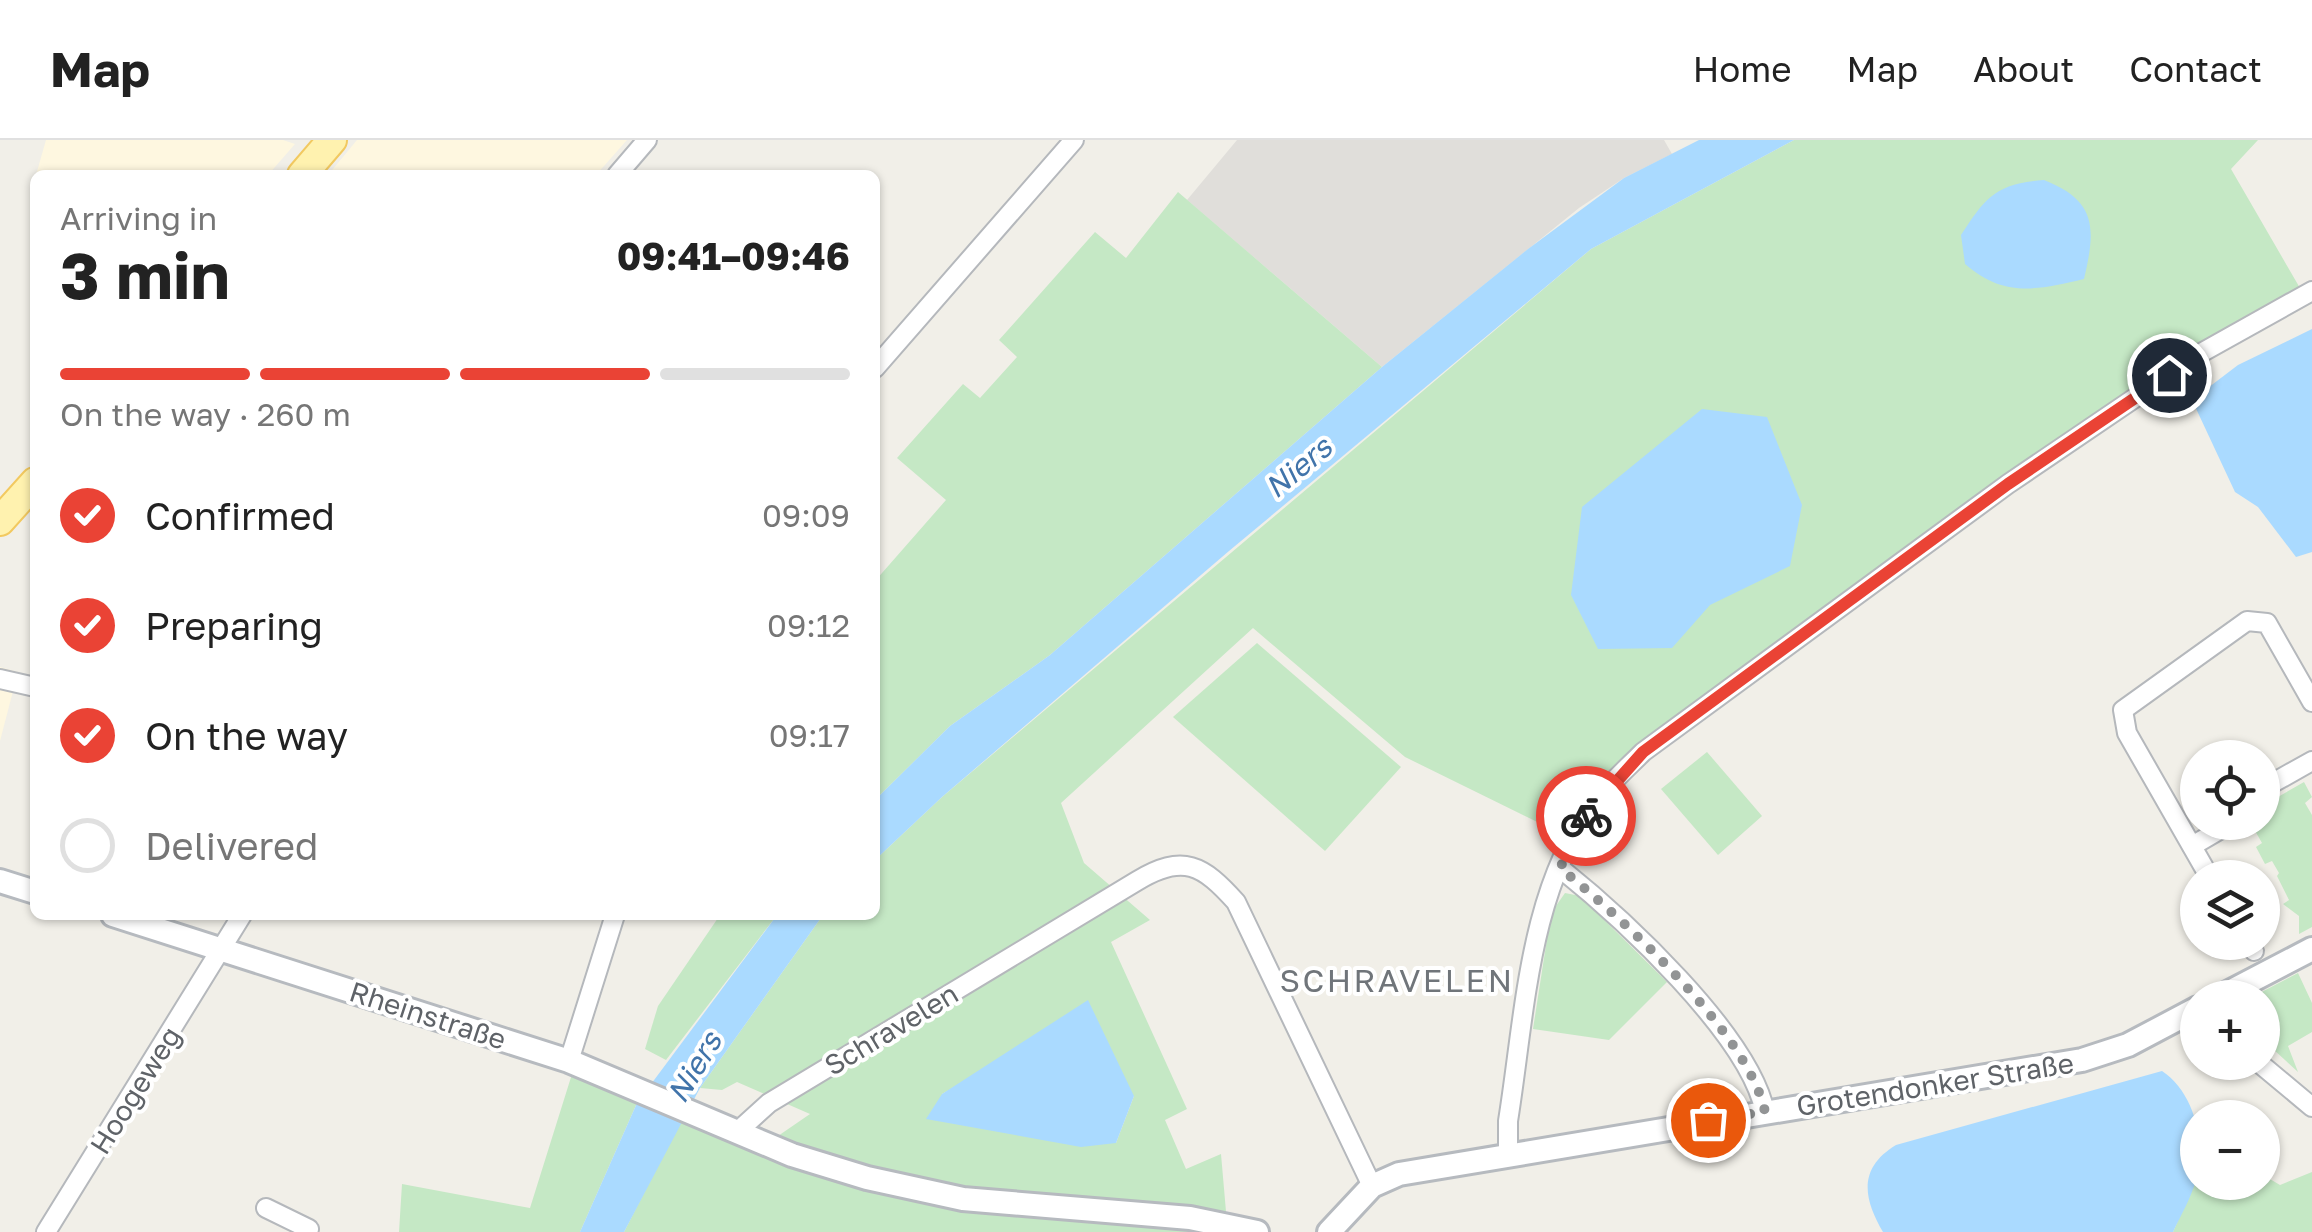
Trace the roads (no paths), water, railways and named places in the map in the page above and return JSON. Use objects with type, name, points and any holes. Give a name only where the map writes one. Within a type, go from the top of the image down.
[{"type":"main road","points":[[306,170],[332,140]]},
{"type":"main road","points":[[0,521],[30,488]]},
{"type":"main road","points":[[0,881],[30,890]]},
{"type":"main road","name":"Rheinstraße","points":[[130,920],[569,1060],[737,1132]]},
{"type":"main road","points":[[2253,980],[2312,950]]},
{"type":"main road","name":"Grotendonker Straße","points":[[1329,1232],[1372,1186],[1399,1174],[2102,1056],[2180,1017]]},
{"type":"main road","points":[[737,1132],[792,1155],[933,1194],[1021,1206],[1190,1218],[1257,1232]]},
{"type":"street","points":[[620,170],[646,140]]},
{"type":"street","points":[[880,362],[1074,140]]},
{"type":"street","points":[[1508,1155],[1508,1121],[1542,912],[1595,802],[1643,752],[2008,484],[2201,353],[2312,291]]},
{"type":"street","points":[[2200,860],[2123,724],[2126,705],[2246,621],[2258,619],[2267,623],[2312,702]]},
{"type":"street","points":[[0,679],[30,686]]},
{"type":"street","points":[[2280,779],[2312,761]]},
{"type":"street","points":[[2192,846],[2202,840]]},
{"type":"street","name":"Schravelen","points":[[737,1132],[769,1103],[1136,880],[1161,868],[1185,865],[1201,868],[1236,902],[1372,1186]]},
{"type":"street","points":[[1560,868],[1615,912],[1700,1005],[1750,1074],[1765,1112]]},
{"type":"street","name":"Hoogeweg","points":[[46,1232],[239,920]]},
{"type":"street","points":[[569,1060],[613,920]]},
{"type":"street","points":[[2280,1080],[2312,1107]]},
{"type":"street","points":[[266,1208],[309,1229],[308,1232]]},
{"type":"water","name":"Niers","points":[[1699,140],[1794,140],[1591,249],[1229,551],[942,797],[880,855],[880,795],[950,726],[1050,655],[1382,367],[1528,249],[1624,178]]},
{"type":"water","points":[[2044,180],[2074,197],[2088,218],[2091,231],[2084,279],[2036,288],[2007,287],[1965,264],[1961,235],[1985,202],[2003,189]]},
{"type":"water","points":[[2312,329],[2312,552],[2296,557],[2258,507],[2235,492],[2192,400],[2238,365]]},
{"type":"water","points":[[1702,409],[1767,417],[1802,505],[1790,566],[1710,605],[1672,648],[1598,649],[1571,595],[1582,507]]},
{"type":"water","name":"Niers","points":[[773,920],[819,920],[700,1088],[624,1232],[580,1232],[637,1103]]},
{"type":"water","points":[[1088,1000],[1134,1096],[1116,1143],[1081,1147],[926,1119],[942,1094]]},
{"type":"water","points":[[2162,1071],[2187,1100],[2180,1100],[2180,1200],[2188,1200],[2173,1232],[1883,1232],[1871,1207],[1868,1184],[1875,1164],[1896,1145]]},
{"type":"district","name":"SCHRAVELEN","points":[[1397,980]]}]
